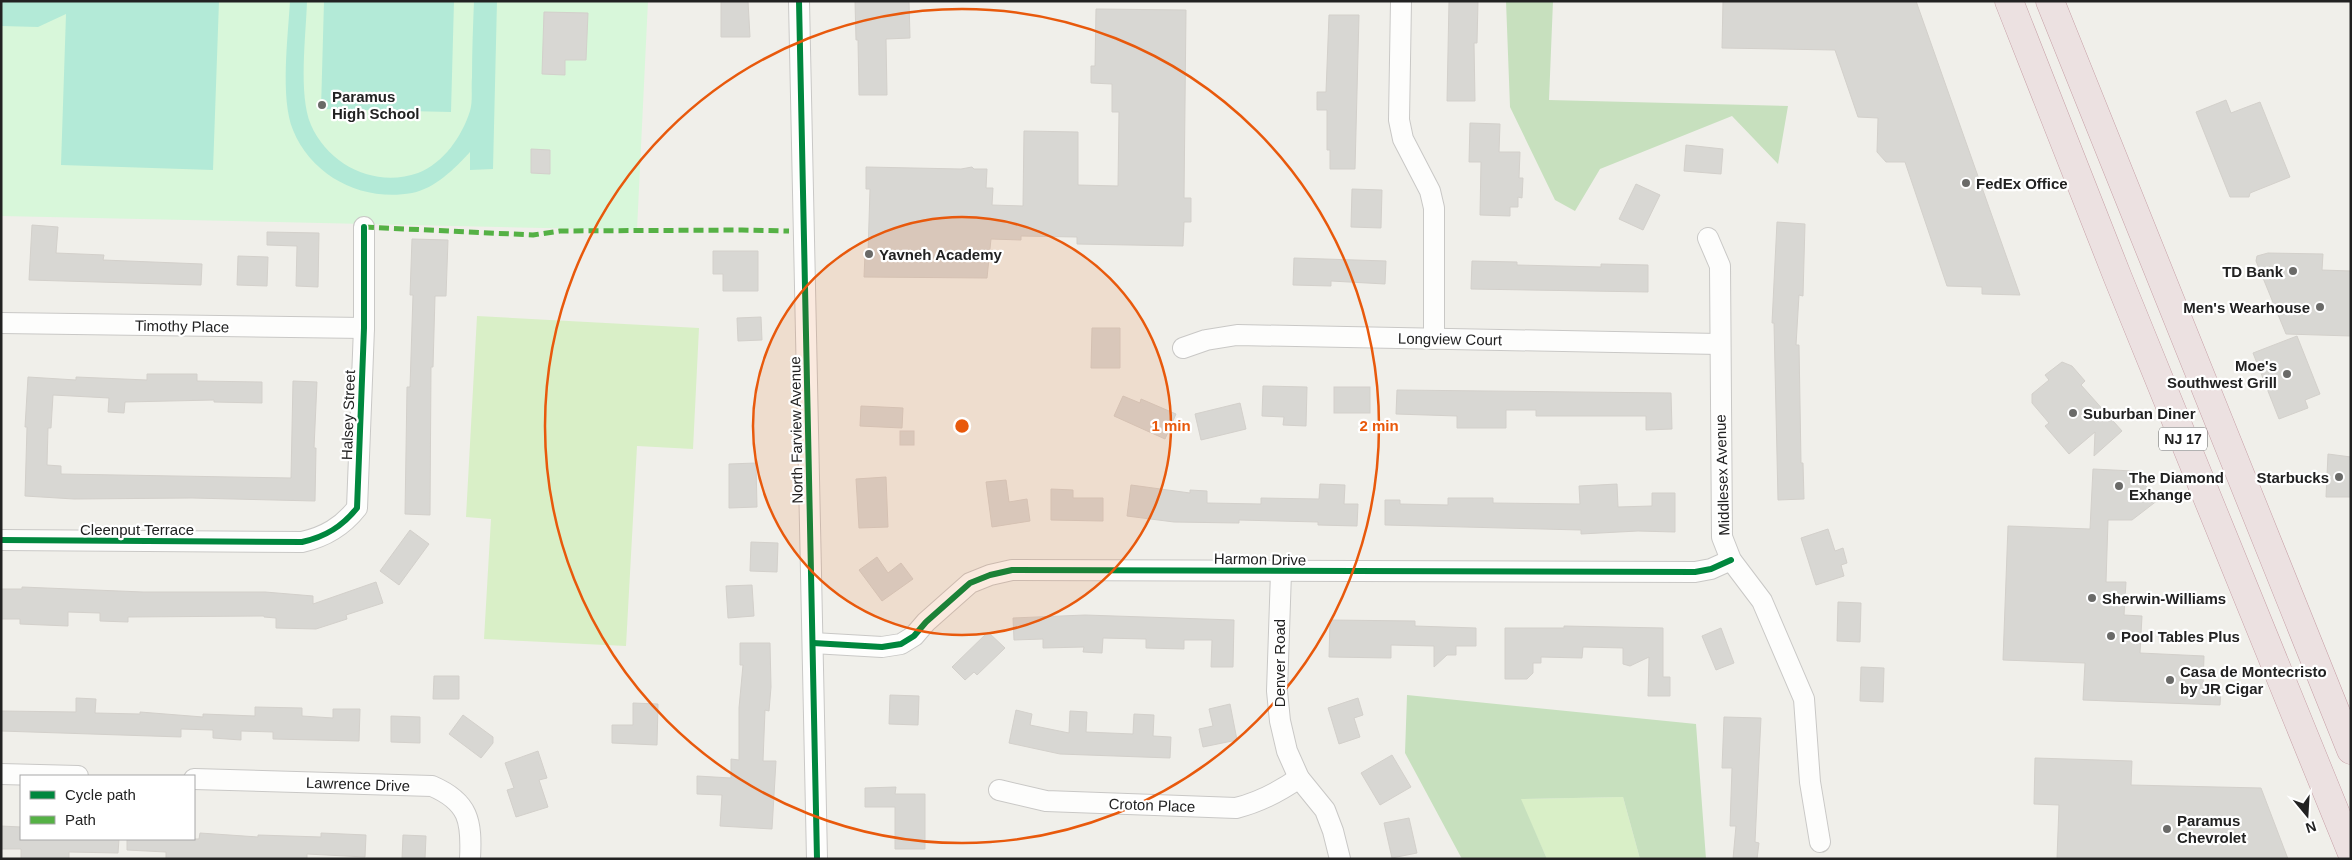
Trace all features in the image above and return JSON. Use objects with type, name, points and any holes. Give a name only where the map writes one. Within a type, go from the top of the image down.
[{"type":"highway","name":"NJ 17","points":[[2009,1],[2114,270],[2351,851]]},
{"type":"highway","name":"NJ 17","points":[[2050,1],[2173,313],[2351,750]]},
{"type":"street","name":"North Farview Avenue","points":[[798,1],[817,859]]},
{"type":"street","points":[[1401,1],[1399,120],[1403,139],[1430,191],[1434,208],[1434,339]]},
{"type":"street","name":"Halsey Street","points":[[273,542],[302,542],[319,538],[336,529],[357,508],[364,328],[364,227]]},
{"type":"street","name":"Middlesex Avenue","points":[[1708,238],[1720,266],[1719,344],[1722,537],[1731,560],[1762,601],[1804,699],[1810,782],[1820,842]]},
{"type":"street","name":"Timothy Place","points":[[1,324],[364,328]]},
{"type":"street","name":"Longview Court","points":[[1183,348],[1206,340],[1236,335],[1719,344]]},
{"type":"street","name":"Cleenput Terrace","points":[[1,540],[273,542]]},
{"type":"street","name":"Harmon Drive","points":[[813,643],[882,647],[901,644],[914,636],[926,622],[970,583],[990,575],[1032,568],[1281,572],[1695,572],[1711,569],[1731,560]]},
{"type":"street","name":"Denver Road","points":[[1281,572],[1277,699],[1280,721],[1287,751],[1299,778],[1325,810],[1333,831],[1340,859]]},
{"type":"street","points":[[1,774],[40,775]]},
{"type":"street","name":"Croton Place","points":[[999,790],[1046,801],[1236,808],[1256,803],[1279,792],[1299,778]]},
{"type":"street","name":"Lawrence Drive","points":[[195,779],[432,786],[457,800],[466,812],[471,843],[470,859]]},
{"type":"green space","name":"Paramus High School","points":[[1,1],[648,1],[637,230],[1,216]]},
{"type":"green space","points":[[1,1],[219,1],[213,170],[61,165],[66,14],[38,27],[1,26]]},
{"type":"green space","points":[[290,1],[307,1],[304,81],[307,112],[311,125],[329,152],[342,162],[356,170],[386,178],[418,173],[436,163],[457,139],[467,120],[471,103],[474,1],[497,1],[493,169],[470,170],[470,152],[451,171],[429,187],[412,193],[394,195],[375,194],[358,189],[326,173],[302,147],[289,117],[286,67]]},
{"type":"green space","points":[[324,1],[454,1],[451,112],[321,109]]},
{"type":"green space","points":[[1506,1],[1553,1],[1549,100],[1788,106],[1778,164],[1732,116],[1600,169],[1575,211],[1555,200],[1510,107]]},
{"type":"green space","points":[[477,316],[699,328],[693,449],[637,446],[626,646],[484,639],[491,519],[466,517]]},
{"type":"green space","points":[[1407,695],[1696,724],[1706,859],[1640,859],[1623,797],[1521,799],[1547,859],[1462,859],[1405,753]]},
{"type":"green space","points":[[1623,797],[1640,859],[1547,859],[1520,799]]},
{"type":"building","points":[[721,1],[748,1],[750,37],[721,37]]},
{"type":"building","points":[[855,1],[909,1],[910,38],[886,39],[887,95],[859,95]]},
{"type":"building","points":[[1449,1],[1478,1],[1477,43],[1474,43],[1475,101],[1447,101]]},
{"type":"building","points":[[1723,1],[1916,1],[2020,295],[1982,294],[1982,287],[1947,286],[1905,162],[1886,162],[1877,152],[1878,118],[1858,117],[1835,50],[1722,48]]},
{"type":"building","points":[[1096,9],[1186,10],[1184,198],[1191,198],[1191,222],[1184,222],[1183,246],[1077,244],[1077,237],[1021,236],[1021,240],[991,239],[987,278],[864,277],[865,254],[868,254],[870,189],[866,189],[866,167],[961,169],[972,167],[974,169],[987,169],[986,188],[993,188],[992,205],[1023,206],[1024,131],[1078,132],[1078,185],[1118,186],[1119,112],[1112,112],[1112,84],[1091,83],[1091,66],[1095,66]]},
{"type":"building","points":[[544,12],[588,13],[586,60],[565,60],[565,75],[542,74]]},
{"type":"building","points":[[1329,15],[1359,15],[1355,169],[1330,169],[1330,150],[1327,150],[1327,110],[1317,110],[1317,92],[1326,92]]},
{"type":"building","points":[[2226,100],[2231,113],[2260,102],[2290,177],[2250,193],[2249,197],[2230,197],[2196,112]]},
{"type":"building","points":[[1470,123],[1500,124],[1499,152],[1520,152],[1519,178],[1523,178],[1522,198],[1518,197],[1518,207],[1510,207],[1510,216],[1480,215],[1481,162],[1469,162]]},
{"type":"building","points":[[1686,145],[1723,149],[1721,174],[1684,171]]},
{"type":"building","points":[[531,149],[550,150],[550,174],[531,173]]},
{"type":"building","points":[[1636,184],[1660,195],[1643,230],[1619,219]]},
{"type":"building","points":[[1352,189],[1382,190],[1381,228],[1351,227]]},
{"type":"building","points":[[1777,222],[1805,224],[1803,296],[1799,295],[1796,345],[1799,345],[1801,463],[1803,463],[1804,499],[1778,500],[1774,323],[1772,323]]},
{"type":"building","points":[[32,225],[58,227],[56,253],[104,255],[103,260],[202,264],[201,285],[29,280]]},
{"type":"building","points":[[267,232],[319,233],[318,287],[296,286],[297,246],[267,245]]},
{"type":"building","points":[[412,239],[448,240],[446,296],[435,296],[433,367],[431,367],[430,515],[405,514],[407,387],[410,387],[413,295],[410,295]]},
{"type":"building","points":[[713,251],[758,251],[758,291],[723,291],[723,274],[713,274]]},
{"type":"building","points":[[2268,253],[2323,254],[2322,270],[2351,271],[2351,336],[2286,334],[2256,261],[2257,256]]},
{"type":"building","points":[[238,256],[268,257],[267,286],[237,285]]},
{"type":"building","points":[[1294,258],[1386,261],[1385,284],[1331,281],[1331,286],[1293,285]]},
{"type":"building","points":[[1472,261],[1517,262],[1517,265],[1601,267],[1601,264],[1648,265],[1648,292],[1471,289]]},
{"type":"building","points":[[761,317],[762,340],[738,341],[737,318]]},
{"type":"building","points":[[1092,328],[1120,328],[1120,368],[1091,368]]},
{"type":"building","name":"Moe's Southwest Grill","points":[[2297,336],[2320,394],[2305,400],[2308,408],[2279,419],[2253,353]]},
{"type":"building","name":"Suburban Diner","points":[[2062,362],[2072,366],[2085,381],[2081,385],[2122,431],[2094,456],[2095,432],[2069,454],[2045,426],[2049,423],[2032,403],[2032,394],[2049,380],[2045,375]]},
{"type":"building","points":[[147,374],[197,374],[197,381],[262,382],[262,403],[214,402],[214,400],[125,402],[124,413],[108,412],[109,398],[53,395],[51,428],[48,428],[47,465],[61,466],[61,474],[291,478],[293,381],[317,382],[314,448],[316,448],[315,501],[192,498],[74,499],[25,496],[27,427],[25,427],[28,377],[76,380],[76,377],[147,380]]},
{"type":"building","points":[[1263,386],[1307,387],[1306,426],[1283,425],[1284,417],[1262,416]]},
{"type":"building","points":[[1334,387],[1370,387],[1370,413],[1334,413]]},
{"type":"building","points":[[1397,390],[1671,393],[1672,429],[1646,430],[1646,416],[1536,416],[1536,410],[1506,410],[1506,428],[1457,428],[1457,416],[1396,414]]},
{"type":"building","points":[[1123,396],[1140,403],[1141,399],[1176,414],[1165,439],[1114,416]]},
{"type":"building","points":[[1240,403],[1246,429],[1201,440],[1195,414]]},
{"type":"building","points":[[861,406],[903,408],[902,428],[860,426]]},
{"type":"building","points":[[900,431],[914,431],[914,445],[900,445]]},
{"type":"building","name":"Starbucks","points":[[2328,454],[2351,457],[2351,497],[2326,497]]},
{"type":"building","points":[[756,463],[757,507],[729,508],[729,464]]},
{"type":"building","points":[[2093,469],[2133,471],[2158,500],[2132,520],[2108,520],[2106,582],[2126,582],[2124,615],[2142,616],[2140,653],[2204,656],[2203,686],[2221,686],[2220,705],[2083,700],[2085,663],[2003,660],[2008,526],[2090,529]]},
{"type":"building","points":[[886,477],[888,527],[859,528],[856,479]]},
{"type":"building","points":[[1006,480],[1009,502],[1027,499],[1030,521],[992,527],[986,482]]},
{"type":"building","points":[[1320,484],[1345,485],[1344,504],[1358,504],[1357,526],[1318,525],[1318,522],[1239,520],[1239,523],[1174,522],[1127,516],[1131,485],[1190,493],[1190,490],[1207,491],[1207,503],[1261,504],[1261,498],[1319,499]]},
{"type":"building","points":[[1617,484],[1618,507],[1652,506],[1652,493],[1675,493],[1675,532],[1638,531],[1581,534],[1581,530],[1385,525],[1385,500],[1400,500],[1400,504],[1448,505],[1448,498],[1493,498],[1493,503],[1580,504],[1579,486]]},
{"type":"building","points":[[1051,489],[1073,490],[1073,498],[1103,498],[1103,521],[1051,520]]},
{"type":"building","points":[[1828,529],[1835,551],[1843,548],[1847,563],[1841,565],[1844,576],[1816,585],[1801,538]]},
{"type":"building","points":[[410,530],[429,544],[399,585],[380,571]]},
{"type":"building","points":[[751,542],[778,543],[777,572],[750,571]]},
{"type":"building","points":[[877,557],[888,573],[901,563],[913,579],[882,601],[859,570]]},
{"type":"building","points":[[376,582],[383,603],[346,615],[347,619],[316,629],[276,628],[276,618],[264,616],[128,617],[128,622],[100,621],[100,613],[68,612],[68,626],[20,624],[20,619],[1,619],[1,589],[22,589],[22,587],[143,592],[265,592],[313,596],[313,604]]},
{"type":"building","points":[[752,585],[754,616],[728,618],[726,586]]},
{"type":"building","points":[[1838,602],[1861,603],[1860,642],[1837,641]]},
{"type":"building","points":[[1085,615],[1234,620],[1233,667],[1211,667],[1212,640],[1184,640],[1184,649],[1146,648],[1146,639],[1103,638],[1102,653],[1083,652],[1084,647],[1043,648],[1043,639],[1014,640],[1013,618]]},
{"type":"building","points":[[1330,620],[1415,621],[1415,626],[1476,628],[1476,646],[1456,646],[1456,655],[1447,655],[1434,667],[1434,646],[1391,645],[1391,658],[1329,657]]},
{"type":"building","points":[[1564,626],[1663,628],[1663,677],[1670,677],[1670,696],[1648,696],[1649,657],[1630,666],[1623,664],[1623,648],[1583,647],[1582,658],[1541,657],[1541,663],[1533,663],[1533,673],[1527,679],[1505,679],[1505,628],[1564,628]]},
{"type":"building","points":[[1721,628],[1734,663],[1716,670],[1702,636]]},
{"type":"building","points":[[988,632],[1005,648],[977,675],[974,672],[965,680],[952,667]]},
{"type":"building","points":[[740,643],[770,643],[771,687],[769,711],[765,710],[763,761],[776,761],[772,829],[720,826],[722,795],[697,794],[697,776],[731,778],[731,759],[739,760],[739,708],[743,665],[740,665]]},
{"type":"building","points":[[1861,667],[1884,668],[1883,702],[1860,701]]},
{"type":"building","points":[[434,676],[459,676],[459,699],[433,699]]},
{"type":"building","points":[[890,695],[919,696],[918,725],[889,724]]},
{"type":"building","points":[[76,698],[96,699],[95,713],[140,714],[140,712],[203,717],[203,714],[255,716],[255,707],[302,708],[302,716],[333,718],[333,709],[360,709],[359,741],[273,739],[273,732],[241,731],[241,740],[213,738],[213,730],[181,729],[181,737],[1,731],[1,711],[76,712]]},
{"type":"building","points":[[1358,698],[1363,715],[1354,718],[1360,737],[1339,744],[1328,708]]},
{"type":"building","points":[[633,703],[658,704],[657,745],[612,743],[612,725],[633,725]]},
{"type":"building","points":[[1230,704],[1237,740],[1203,747],[1199,729],[1213,726],[1209,709]]},
{"type":"building","points":[[1016,710],[1032,714],[1030,725],[1069,733],[1070,711],[1087,712],[1086,732],[1133,734],[1134,714],[1154,715],[1153,736],[1171,737],[1170,758],[1060,754],[1009,743]]},
{"type":"building","points":[[463,715],[493,737],[493,743],[481,758],[449,734]]},
{"type":"building","points":[[391,716],[420,717],[420,743],[391,742]]},
{"type":"building","points":[[1724,717],[1761,718],[1755,842],[1759,843],[1757,859],[1733,859],[1736,826],[1730,826],[1732,768],[1722,768]]},
{"type":"building","points":[[538,751],[547,778],[539,780],[548,807],[516,817],[507,790],[514,788],[505,763]]},
{"type":"building","points":[[1392,755],[1411,787],[1380,805],[1361,773]]},
{"type":"building","name":"Paramus Chevrolet","points":[[2035,758],[2132,761],[2131,785],[2261,788],[2288,859],[2057,859],[2059,805],[2034,804]]},
{"type":"building","points":[[896,787],[895,794],[925,794],[925,849],[895,849],[895,807],[865,807],[865,788]]},
{"type":"building","points":[[1409,818],[1417,853],[1392,858],[1384,823]]},
{"type":"building","points":[[1,826],[20,827],[20,840],[119,840],[118,853],[69,852],[69,859],[21,859],[21,849],[1,849]]},
{"type":"building","points":[[200,833],[258,837],[258,835],[321,837],[321,833],[366,835],[365,857],[307,854],[307,859],[166,859],[166,852],[127,850],[127,840],[199,839]]},
{"type":"building","points":[[403,835],[426,836],[425,859],[402,859]]},
{"type":"marked path","points":[[364,227],[533,235],[560,231],[789,231]]},
{"type":"cycle path","points":[[799,1],[817,859]]},
{"type":"cycle path","points":[[1,540],[302,542],[326,534],[345,521],[357,508],[364,328],[364,227]]},
{"type":"cycle path","points":[[813,643],[882,647],[901,644],[914,636],[926,622],[970,583],[990,575],[1012,570],[1695,572],[1711,569],[1731,560]]},
{"type":"place","name":"Paramus High School","points":[[322,105]]},
{"type":"place","name":"FedEx Office","points":[[1966,183]]},
{"type":"place","name":"Yavneh Academy","points":[[869,254]]},
{"type":"place","name":"TD Bank","points":[[2293,271]]},
{"type":"place","name":"Men's Wearhouse","points":[[2320,307]]},
{"type":"place","name":"Moe's Southwest Grill","points":[[2287,374]]},
{"type":"place","name":"Suburban Diner","points":[[2073,413]]},
{"type":"place","name":"Starbucks","points":[[2339,477]]},
{"type":"place","name":"The Diamond Exhange","points":[[2119,486]]},
{"type":"place","name":"Sherwin-Williams","points":[[2092,598]]},
{"type":"place","name":"Pool Tables Plus","points":[[2111,636]]},
{"type":"place","name":"Casa de Montecristo by JR Cigar","points":[[2170,680]]},
{"type":"place","name":"Paramus Chevrolet","points":[[2167,829]]}]
